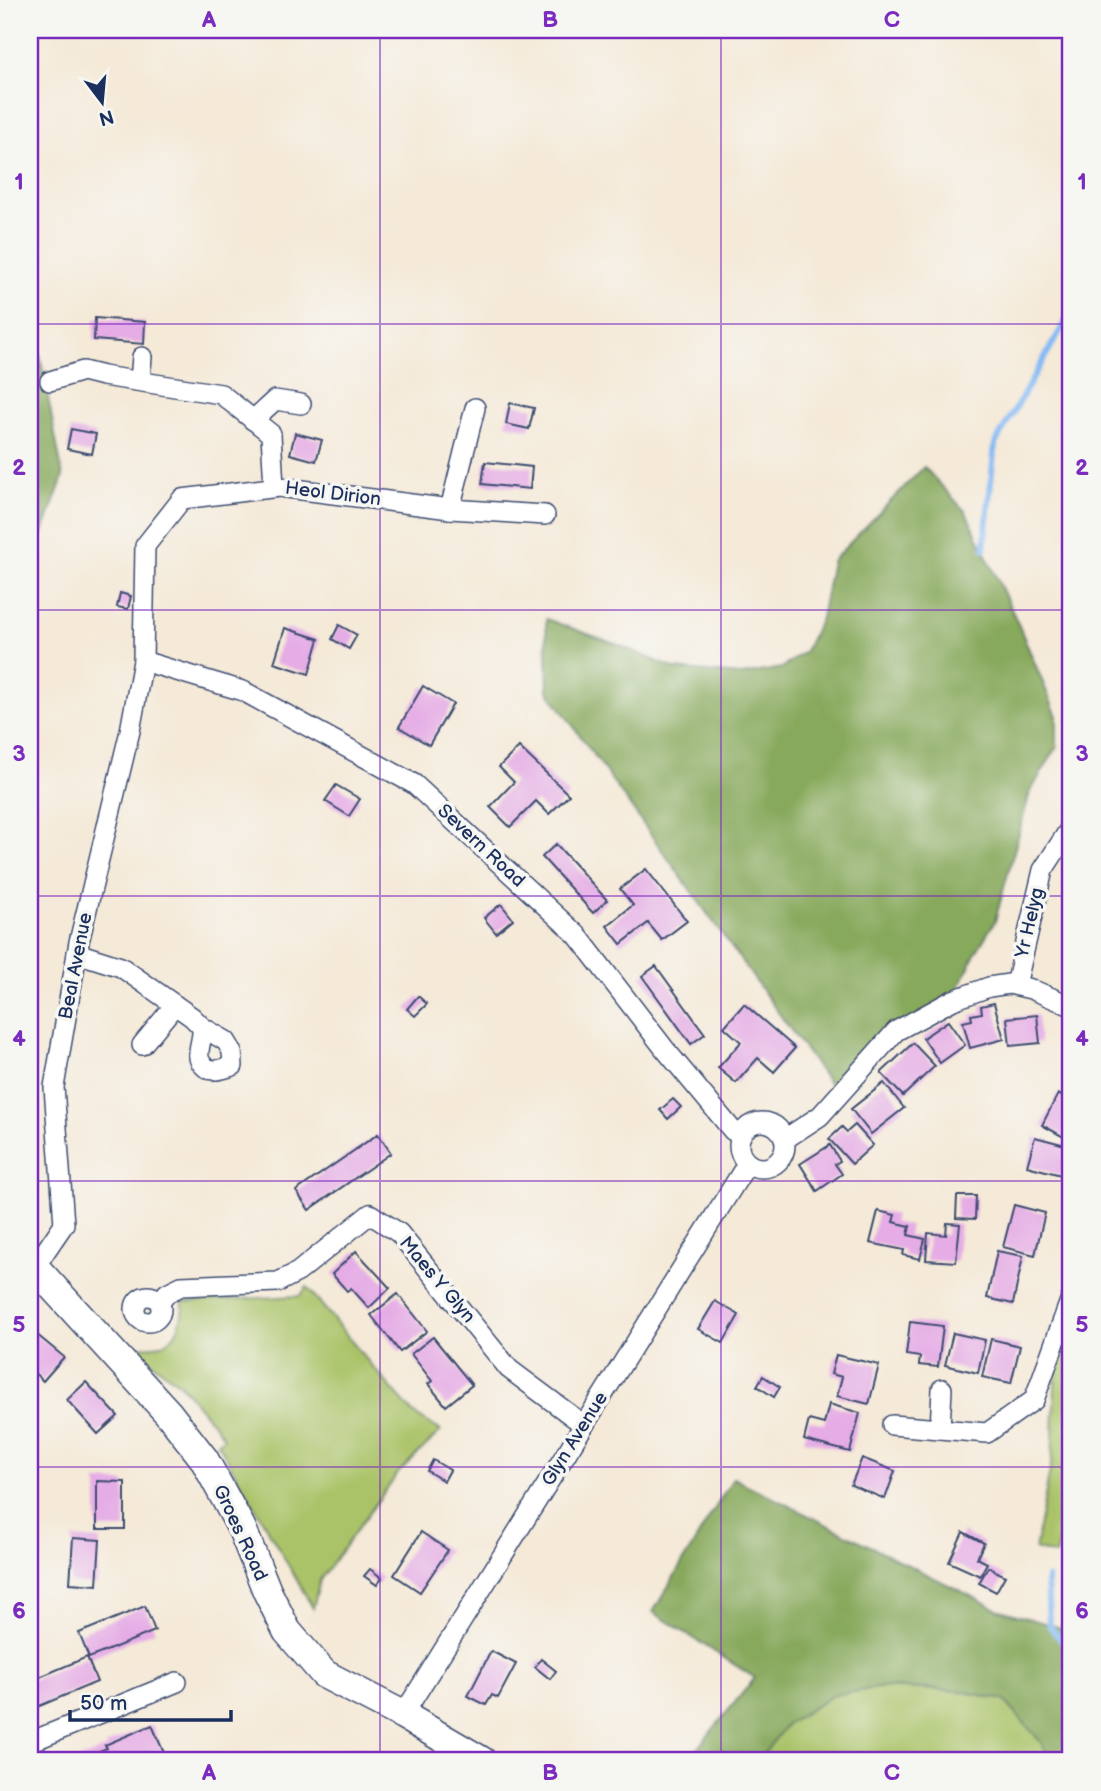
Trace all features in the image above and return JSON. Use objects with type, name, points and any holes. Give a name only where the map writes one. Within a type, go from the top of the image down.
[{"type":"street","points":[[140,382],[142,357]]},
{"type":"street","points":[[50,381],[83,371],[221,394],[271,434],[274,487]]},
{"type":"street","points":[[253,420],[275,400],[301,404]]},
{"type":"street","points":[[450,509],[475,408]]},
{"type":"street","name":"Heol Dirion","points":[[143,661],[145,545],[182,499],[274,487],[450,509],[545,515]]},
{"type":"street","name":"Beal Avenue","points":[[32,1265],[64,1224],[54,1087],[77,953],[130,731],[143,661]]},
{"type":"street","name":"Severn Road","points":[[143,661],[243,691],[414,784],[577,935],[664,1048],[733,1131],[742,1133]]},
{"type":"street","name":"Yr Helyg","points":[[1016,985],[1043,870],[1071,827]]},
{"type":"street","points":[[77,953],[121,967],[202,1027]]},
{"type":"street","points":[[785,1139],[820,1116],[896,1031],[953,1000],[989,987],[1016,985],[1071,1006]]},
{"type":"street","points":[[142,1045],[175,1005]]},
{"type":"street","points":[[753,1123],[776,1126],[785,1139],[781,1160],[761,1169],[747,1164],[738,1146],[742,1133],[753,1123]]},
{"type":"street","name":"Glyn Avenue","points":[[402,1714],[747,1164]]},
{"type":"street","name":"Maes Y Glyn","points":[[160,1302],[167,1293],[181,1286],[278,1282],[298,1272],[370,1214],[399,1233],[509,1369],[584,1425]]},
{"type":"street","name":"Groes Road","points":[[32,1265],[169,1414],[204,1459],[242,1529],[267,1591],[287,1631],[324,1674],[402,1714],[481,1761]]},
{"type":"street","points":[[892,1425],[987,1433],[1034,1400],[1071,1298]]},
{"type":"street","points":[[940,1429],[942,1390]]},
{"type":"street","points":[[30,1742],[177,1682]]},
{"type":"green space","points":[[30,302],[63,477],[30,568]]},
{"type":"green space","points":[[924,467],[966,512],[1057,716],[1057,747],[1030,792],[995,921],[975,954],[953,1000],[896,1031],[838,1096],[548,691],[546,619],[675,669],[741,675],[782,668],[805,651],[821,618],[832,561]]},
{"type":"green space","points":[[307,1287],[413,1413],[441,1431],[399,1472],[320,1580],[313,1608],[218,1443],[224,1437],[182,1386],[131,1346],[157,1346],[171,1338],[182,1315],[183,1302],[300,1296]]},
{"type":"green space","points":[[1071,1322],[1071,1498],[1055,1555],[1035,1549],[1052,1460],[1056,1363]]},
{"type":"green space","points":[[733,1478],[997,1609],[1071,1631],[1071,1761],[1051,1761],[1041,1742],[1004,1700],[961,1691],[883,1687],[833,1695],[786,1725],[758,1761],[687,1761],[755,1678],[653,1612]]},
{"type":"green space","points":[[883,1687],[961,1691],[1005,1700],[1041,1742],[1051,1761],[758,1761],[786,1725],[833,1695]]},
{"type":"building","points":[[95,318],[145,322],[144,344],[94,340]]},
{"type":"building","points":[[510,403],[534,408],[529,429],[506,424]]},
{"type":"building","points":[[71,429],[96,434],[92,454],[67,449]]},
{"type":"building","points":[[295,433],[322,440],[316,461],[290,454]]},
{"type":"building","points":[[485,462],[532,467],[530,489],[482,484]]},
{"type":"building","points":[[120,593],[131,596],[128,609],[117,607]]},
{"type":"building","points":[[339,625],[357,635],[349,649],[332,639]]},
{"type":"building","points":[[285,628],[319,639],[309,674],[274,663]]},
{"type":"building","points":[[423,686],[453,704],[429,745],[399,727]]},
{"type":"building","points":[[30,714],[39,716],[37,727],[30,726]]},
{"type":"building","points":[[519,747],[569,795],[549,814],[536,801],[510,827],[490,807],[514,782],[499,767]]},
{"type":"building","points":[[336,785],[360,799],[349,816],[325,801]]},
{"type":"building","points":[[556,844],[607,900],[593,913],[542,857]]},
{"type":"building","points":[[646,869],[687,921],[662,940],[648,923],[621,944],[607,926],[633,905],[620,889]]},
{"type":"building","points":[[501,904],[513,919],[496,933],[484,918]]},
{"type":"building","points":[[656,966],[705,1034],[691,1044],[642,976]]},
{"type":"building","points":[[418,996],[427,1004],[415,1016],[407,1009]]},
{"type":"building","points":[[994,1003],[1004,1039],[970,1048],[963,1022],[972,1020],[971,1015],[982,1013],[981,1006]]},
{"type":"building","points":[[744,1004],[795,1048],[774,1072],[758,1058],[736,1083],[718,1068],[741,1042],[724,1027]]},
{"type":"building","points":[[1037,1015],[1040,1043],[1010,1046],[1007,1018]]},
{"type":"building","points":[[948,1021],[965,1045],[940,1063],[923,1038]]},
{"type":"building","points":[[913,1043],[935,1066],[903,1096],[881,1073]]},
{"type":"building","points":[[884,1083],[904,1108],[871,1134],[851,1109]]},
{"type":"building","points":[[1058,1094],[1071,1101],[1071,1141],[1042,1125]]},
{"type":"building","points":[[673,1099],[681,1107],[668,1119],[660,1110]]},
{"type":"building","points":[[855,1125],[873,1145],[852,1164],[829,1139],[842,1127],[847,1132]]},
{"type":"building","points":[[378,1134],[391,1153],[309,1210],[296,1191]]},
{"type":"building","points":[[1035,1137],[1069,1146],[1061,1175],[1027,1166]]},
{"type":"building","points":[[830,1145],[840,1161],[835,1164],[842,1174],[817,1191],[800,1164]]},
{"type":"building","points":[[957,1196],[976,1196],[975,1219],[956,1218]]},
{"type":"building","points":[[1014,1205],[1045,1213],[1035,1255],[1003,1247]]},
{"type":"building","points":[[878,1211],[895,1215],[893,1222],[910,1226],[908,1235],[925,1239],[920,1259],[903,1255],[904,1250],[870,1243]]},
{"type":"building","points":[[947,1223],[960,1224],[956,1262],[926,1260],[928,1233],[946,1235]]},
{"type":"building","points":[[356,1251],[390,1288],[369,1308],[351,1288],[347,1291],[332,1274]]},
{"type":"building","points":[[997,1251],[1023,1256],[1013,1304],[987,1298]]},
{"type":"building","points":[[398,1294],[427,1331],[400,1352],[371,1315]]},
{"type":"building","points":[[715,1301],[739,1315],[723,1343],[698,1329]]},
{"type":"building","points":[[910,1322],[943,1326],[938,1367],[919,1365],[920,1357],[906,1355]]},
{"type":"building","points":[[30,1329],[64,1357],[43,1381],[30,1369]]},
{"type":"building","points":[[953,1333],[985,1340],[978,1373],[945,1365]]},
{"type":"building","points":[[433,1337],[472,1385],[446,1406],[428,1384],[432,1381],[411,1354]]},
{"type":"building","points":[[991,1339],[1020,1346],[1011,1383],[982,1377]]},
{"type":"building","points":[[836,1355],[879,1365],[869,1404],[837,1396],[842,1377],[831,1374]]},
{"type":"building","points":[[763,1376],[780,1387],[774,1397],[757,1386]]},
{"type":"building","points":[[86,1382],[118,1416],[98,1434],[67,1400]]},
{"type":"building","points":[[829,1404],[860,1413],[850,1452],[804,1440],[809,1420],[824,1424]]},
{"type":"building","points":[[862,1458],[895,1471],[885,1499],[851,1485]]},
{"type":"building","points":[[433,1460],[450,1470],[444,1481],[427,1471]]},
{"type":"building","points":[[97,1481],[125,1482],[125,1529],[97,1529]]},
{"type":"building","points":[[421,1532],[448,1550],[420,1592],[394,1575]]},
{"type":"building","points":[[963,1532],[984,1543],[977,1558],[987,1563],[980,1576],[949,1562]]},
{"type":"building","points":[[73,1538],[100,1540],[97,1585],[70,1583]]},
{"type":"building","points":[[988,1567],[1005,1576],[996,1592],[979,1583]]},
{"type":"building","points":[[370,1569],[382,1578],[377,1585],[364,1576]]},
{"type":"building","points":[[145,1606],[155,1631],[89,1658],[79,1633]]},
{"type":"building","points":[[491,1651],[516,1664],[498,1698],[492,1695],[486,1705],[468,1696]]},
{"type":"building","points":[[87,1657],[97,1682],[30,1710],[30,1681]]},
{"type":"building","points":[[541,1659],[556,1671],[550,1679],[535,1667]]},
{"type":"building","points":[[152,1725],[164,1753],[144,1761],[74,1761],[107,1748],[105,1745]]},
{"type":"waterway","points":[[984,549],[995,444],[1071,312]]},
{"type":"waterway","points":[[1047,1578],[1049,1625],[1071,1652]]}]
